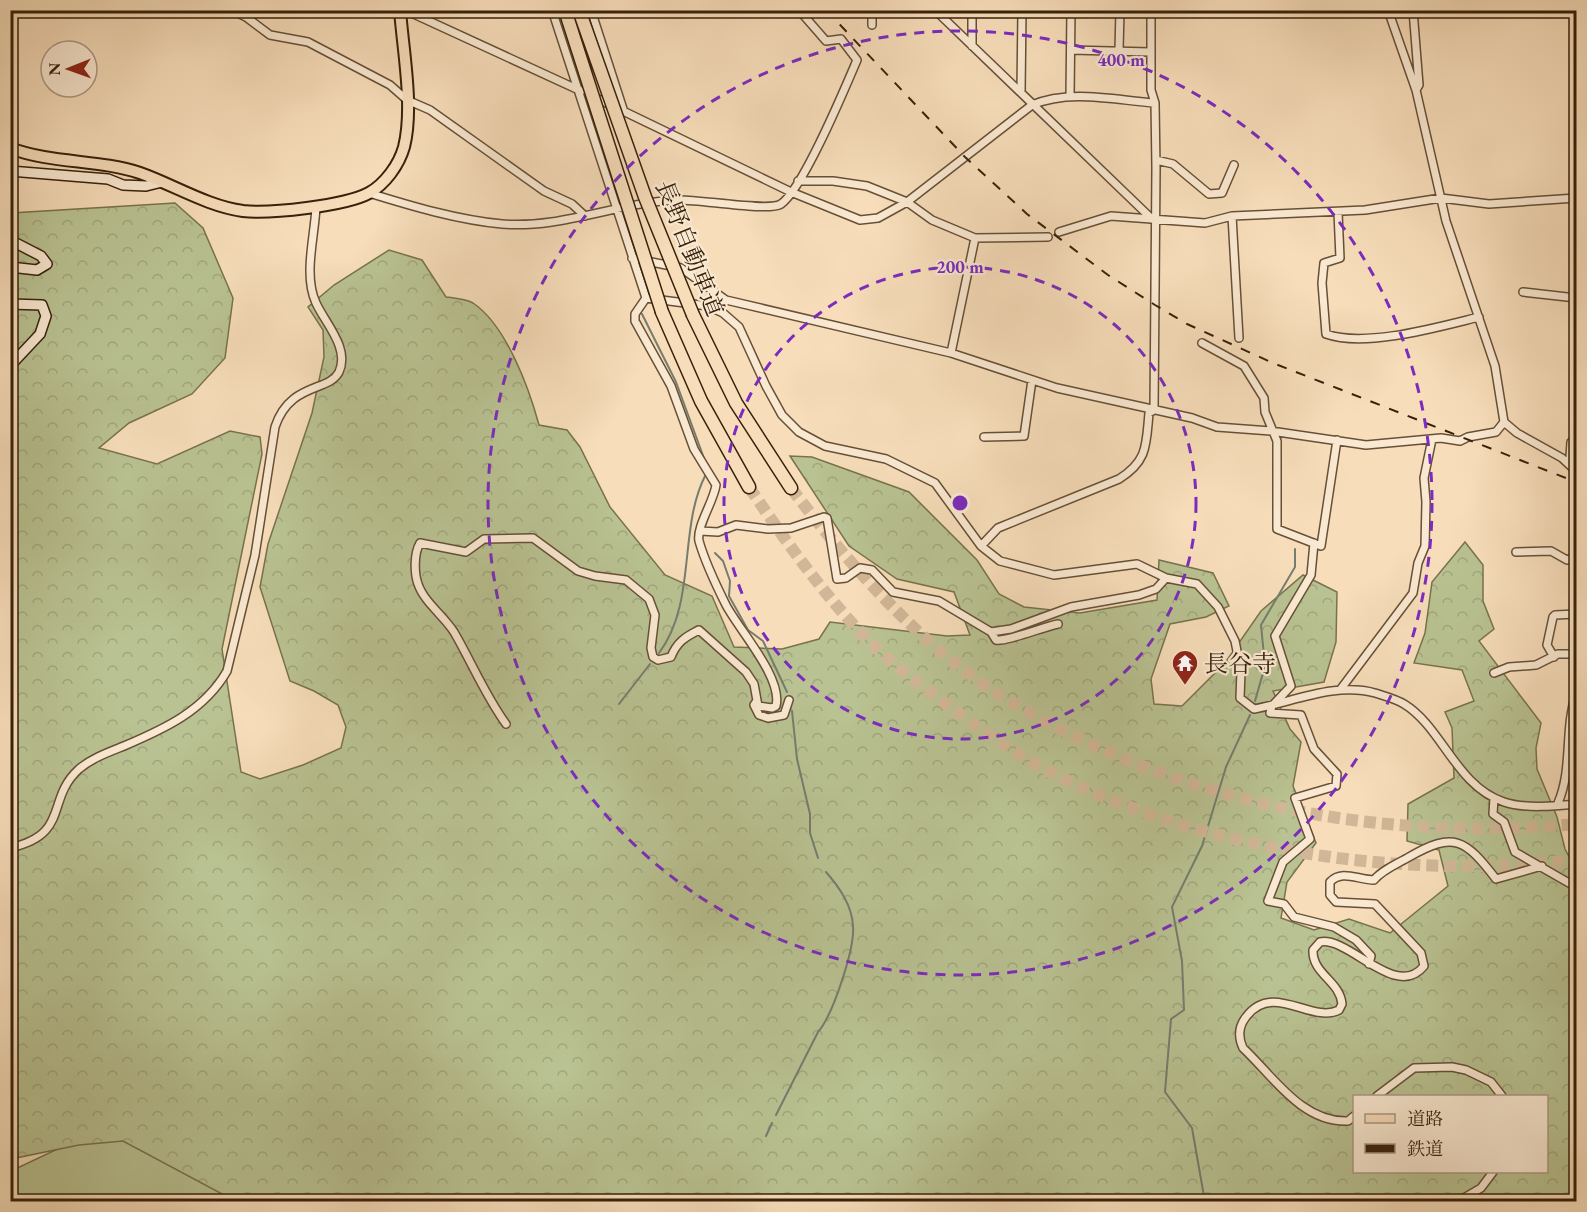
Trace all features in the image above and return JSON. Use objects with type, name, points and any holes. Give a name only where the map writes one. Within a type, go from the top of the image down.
[{"type":"highway","name":"長野自動車道","points":[[565,10],[662,312],[701,401],[749,486]]},
{"type":"highway","name":"長野自動車道","points":[[579,10],[652,216],[693,315],[736,403],[790,488]]},
{"type":"main road","points":[[10,148],[41,157],[126,170],[222,206],[243,211],[316,206],[369,193],[383,181],[400,159],[404,146],[407,100],[400,10]]},
{"type":"main road","points":[[10,171],[108,179],[123,185],[146,186],[162,182]]},
{"type":"main road","points":[[10,240],[41,256],[46,264],[37,270],[10,267]]},
{"type":"main road","points":[[10,304],[42,305],[46,316],[40,334],[10,366]]},
{"type":"street","points":[[231,10],[246,16],[270,35],[308,42],[370,73],[400,91],[407,100],[430,110],[544,190],[572,204],[585,216]]},
{"type":"street","points":[[405,10],[579,90],[791,192],[860,220],[878,218],[907,202],[1032,105],[1047,98],[1070,96],[1155,103]]},
{"type":"street","points":[[552,10],[646,298]]},
{"type":"street","points":[[591,10],[624,112]]},
{"type":"street","points":[[369,193],[409,206],[502,224],[565,222],[616,207],[676,200],[738,204],[766,209],[783,203],[798,181],[837,106],[857,60],[842,39],[826,41],[799,10]]},
{"type":"street","points":[[872,10],[872,25]]},
{"type":"street","points":[[935,10],[1154,221]]},
{"type":"street","points":[[972,10],[972,46]]},
{"type":"street","points":[[1021,92],[1023,10]]},
{"type":"street","points":[[1070,96],[1071,10]]},
{"type":"street","points":[[1119,10],[1119,50]]},
{"type":"street","points":[[1151,10],[1151,90],[1155,103],[1156,160],[1154,410]]},
{"type":"street","points":[[1388,10],[1416,90],[1441,198],[1495,366],[1504,422],[1517,433],[1570,458]]},
{"type":"street","points":[[1413,10],[1419,85],[1416,90]]},
{"type":"street","points":[[1071,50],[1150,52]]},
{"type":"street","points":[[1156,160],[1173,164],[1209,194],[1222,193],[1234,165]]},
{"type":"street","points":[[798,181],[867,186],[907,202],[932,220],[975,238],[1048,237]]},
{"type":"street","points":[[1059,232],[1111,216],[1205,223],[1232,216],[1338,212],[1441,198],[1489,204],[1576,198]]},
{"type":"street","points":[[10,848],[26,844],[45,833],[53,820],[67,783],[78,770],[94,759],[176,722],[198,706],[220,684],[227,671],[255,555],[280,413],[300,392],[334,378],[340,367],[338,344],[313,293],[311,258],[316,206]]},
{"type":"street","points":[[1338,212],[1340,258],[1324,263],[1322,284],[1326,334],[1339,338],[1396,335],[1479,317]]},
{"type":"street","points":[[1232,216],[1239,338]]},
{"type":"street","points":[[951,353],[975,238]]},
{"type":"street","points":[[632,258],[681,268],[726,300],[951,353],[1032,380],[1217,427],[1271,431],[1366,445],[1441,438],[1460,441],[1468,437],[1496,432],[1504,422]]},
{"type":"street","points":[[1523,292],[1576,298]]},
{"type":"street","points":[[646,298],[635,314],[635,321],[671,386],[694,449],[716,485],[699,539],[726,605],[778,692],[776,706],[772,708],[758,706],[756,702]]},
{"type":"street","points":[[646,298],[708,306],[723,313],[739,327],[771,396],[782,415],[799,432],[825,446],[886,459],[935,483],[981,546],[1000,561],[1054,575],[1097,571],[1133,564],[1166,578],[1197,584],[1218,607],[1235,641],[1241,671],[1240,698],[1254,709],[1340,690],[1373,693],[1405,704],[1434,736],[1456,766],[1494,798],[1524,806],[1576,804]]},
{"type":"street","points":[[1202,342],[1244,366],[1264,398],[1271,431],[1277,441],[1278,449],[1277,529],[1321,546],[1337,440]]},
{"type":"street","points":[[984,437],[1024,436],[1032,380]]},
{"type":"street","points":[[981,546],[998,528],[1119,479],[1135,469],[1146,449],[1149,413],[1154,410]]},
{"type":"street","points":[[1340,690],[1413,593],[1418,563],[1425,546],[1424,478],[1432,439]]},
{"type":"street","points":[[1576,439],[1571,442],[1570,458],[1576,471]]},
{"type":"street","points":[[700,531],[718,532],[736,525],[768,529],[791,528],[824,517],[827,518],[831,530],[837,579],[846,578],[861,568],[872,570],[893,592],[939,601],[991,632],[996,640],[1008,641],[1033,629],[1058,624]]},
{"type":"street","points":[[506,724],[490,703],[452,630],[420,590],[416,550],[420,543],[466,552],[484,539],[533,538],[578,571],[626,580],[649,599],[655,615],[651,648],[653,657],[658,660],[672,657],[675,647],[685,637],[699,630],[746,672],[754,684],[756,702],[754,705],[759,715],[768,718],[784,715],[789,700]]},
{"type":"street","points":[[1314,543],[1311,575],[1275,636],[1291,686],[1272,706],[1270,713],[1301,715],[1314,749],[1337,774],[1336,786],[1294,798],[1310,839],[1283,862],[1268,901],[1284,904],[1294,917],[1334,927],[1356,940],[1371,956],[1369,964]]},
{"type":"street","points":[[1516,552],[1551,551],[1567,560],[1576,558]]},
{"type":"street","points":[[991,632],[1011,629],[1071,607],[1140,595],[1156,589],[1166,578]]},
{"type":"street","points":[[1554,657],[1547,645],[1553,617],[1576,614]]},
{"type":"street","points":[[1494,673],[1509,667],[1536,665],[1558,654],[1576,654]]},
{"type":"street","points":[[1558,803],[1566,784],[1570,729],[1576,694]]},
{"type":"street","points":[[1494,798],[1493,814],[1504,822],[1515,852],[1576,888]]},
{"type":"street","points":[[1353,1117],[1348,1121],[1320,1118],[1291,1097],[1242,1048],[1239,1031],[1252,1009],[1269,1004],[1286,1002],[1325,1013],[1339,1010],[1342,1004],[1339,991],[1314,962],[1313,950],[1320,942],[1338,944],[1369,964],[1390,973],[1413,974],[1424,966],[1421,953],[1375,904],[1336,902],[1330,895],[1329,886],[1337,875],[1374,880],[1431,845],[1452,840],[1480,858],[1496,879],[1542,866]]},
{"type":"street","points":[[1378,1095],[1414,1068],[1452,1067],[1466,1070],[1491,1082],[1501,1095]]},
{"type":"street","points":[[1457,1202],[1481,1188],[1492,1173]]},
{"type":"green space","points":[[175,203],[203,228],[233,298],[225,358],[192,394],[129,423],[99,448],[157,464],[230,431],[260,437],[262,454],[222,649],[241,772],[260,779],[303,765],[341,748],[346,727],[338,705],[290,681],[260,587],[268,544],[312,413],[324,357],[323,330],[308,307],[334,285],[389,250],[422,260],[446,297],[473,303],[485,313],[496,326],[515,358],[539,425],[567,430],[580,447],[610,507],[665,575],[712,596],[734,647],[782,649],[819,639],[830,622],[947,636],[970,635],[954,592],[897,579],[849,546],[790,456],[812,457],[909,492],[977,560],[999,594],[1024,607],[1080,613],[1157,600],[1159,560],[1213,573],[1229,606],[1206,617],[1170,624],[1151,679],[1154,704],[1182,706],[1225,663],[1261,611],[1303,575],[1337,592],[1336,642],[1324,682],[1273,691],[1290,729],[1301,742],[1293,786],[1316,843],[1287,882],[1281,918],[1314,930],[1349,919],[1390,933],[1448,886],[1439,850],[1407,841],[1408,804],[1454,778],[1452,728],[1445,712],[1474,701],[1462,670],[1414,663],[1425,633],[1432,582],[1465,542],[1483,565],[1483,601],[1494,629],[1479,641],[1541,723],[1536,748],[1537,769],[1557,817],[1565,849],[1576,870],[1576,1201],[237,1202],[123,1141],[79,1145],[11,1159],[11,213]]},
{"type":"green space","points":[[106,1126],[269,1202],[11,1202],[11,1171]]},
{"type":"waterway","points":[[625,218],[638,257]]},
{"type":"waterway","points":[[640,262],[643,274]]},
{"type":"waterway","points":[[642,314],[676,382],[705,461]]},
{"type":"waterway","points":[[659,653],[671,633],[678,611],[692,519],[705,476]]},
{"type":"waterway","points":[[1255,701],[1265,666],[1261,625],[1295,567],[1295,549]]},
{"type":"waterway","points":[[715,553],[723,561],[730,581],[729,596],[748,630],[763,641],[787,692]]},
{"type":"waterway","points":[[619,704],[650,664]]},
{"type":"waterway","points":[[792,711],[797,759],[810,814],[810,833],[818,858]]},
{"type":"waterway","points":[[1205,1202],[1192,1128],[1165,1092],[1171,1019],[1184,1010],[1182,961],[1172,907],[1202,846],[1226,767],[1250,715]]},
{"type":"waterway","points":[[776,1115],[830,1011],[842,981],[853,936],[850,911],[840,890],[826,872]]},
{"type":"waterway","points":[[766,1136],[772,1123]]},
{"type":"tunnel","points":[[749,487],[819,585],[877,649],[983,731],[1068,781],[1127,806],[1189,827],[1252,843],[1316,855],[1381,863],[1447,866],[1512,865],[1576,860]]},
{"type":"tunnel","points":[[791,488],[872,586],[940,651],[1013,703],[1099,748],[1214,791],[1273,806],[1333,817],[1454,828],[1515,828],[1576,824]]},
{"type":"railway","points":[[826,10],[965,157],[1027,214],[1108,275],[1155,305],[1187,324],[1273,363],[1576,482]]},
{"type":"place","name":"長谷寺","points":[[1185,686]]}]
